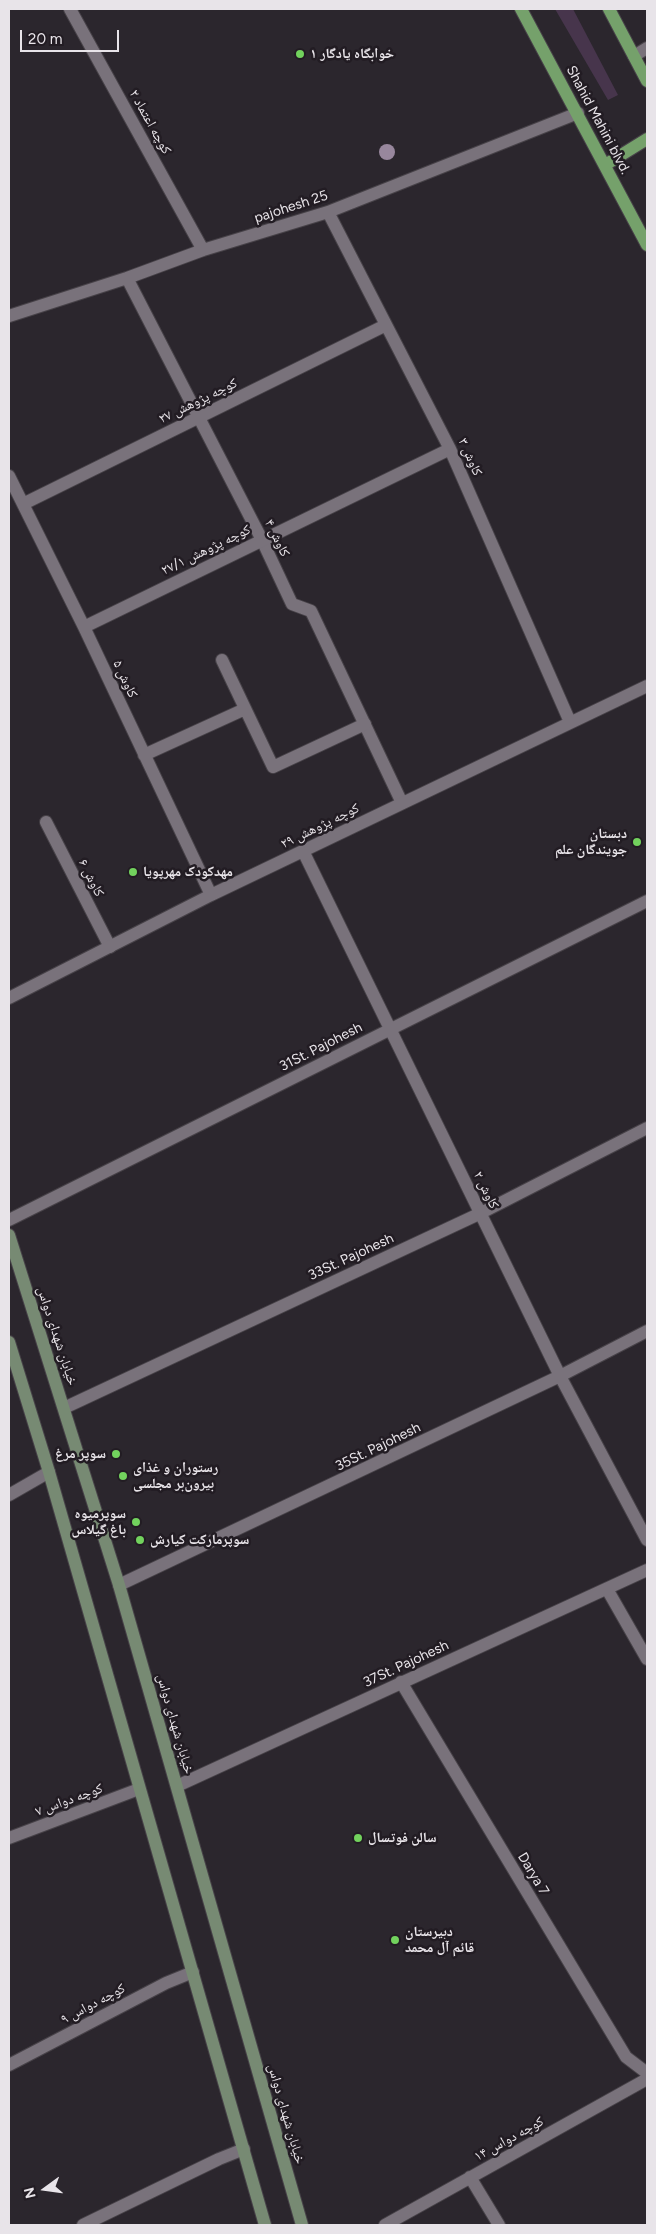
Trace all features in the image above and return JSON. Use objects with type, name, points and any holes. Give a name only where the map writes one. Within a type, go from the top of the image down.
[{"type":"main road","name":"Shahid Mahini blvd.","points":[[522,9],[647,245]]},
{"type":"main road","points":[[609,9],[647,81]]},
{"type":"main road","points":[[605,165],[647,139]]},
{"type":"street","name":"کوچه اعتماد ۲","points":[[70,9],[203,250]]},
{"type":"street","points":[[634,56],[647,48]]},
{"type":"street","name":"pajohesh 25","points":[[9,316],[127,278],[203,250],[328,212],[578,113]]},
{"type":"street","name":"کاوش ۳","points":[[328,212],[450,449],[570,722]]},
{"type":"street","name":"کاوش ۴","points":[[127,278],[262,540],[292,604],[311,611],[402,803]]},
{"type":"street","name":"کوچه پژوهش ۲۷","points":[[23,504],[386,325]]},
{"type":"street","name":"کوچه پژوهش ۲۷/۱","points":[[84,627],[450,449]]},
{"type":"street","name":"کاوش ۵","points":[[9,476],[84,627],[211,895]]},
{"type":"street","points":[[222,660],[273,767],[364,724]]},
{"type":"street","name":"کوچه پژوهش ۲۹","points":[[9,998],[211,895],[647,686]]},
{"type":"street","points":[[144,755],[245,709]]},
{"type":"street","name":"کاوش ۶","points":[[46,822],[110,948]]},
{"type":"street","name":"کاوش ۲","points":[[303,851],[560,1376],[647,1540]]},
{"type":"street","name":"31St. Pajohesh","points":[[9,1220],[647,901]]},
{"type":"street","name":"33St. Pajohesh","points":[[64,1408],[481,1213],[647,1128]]},
{"type":"street","name":"خیابان شهدای دواس","points":[[9,1234],[119,1585],[302,2225]]},
{"type":"street","name":"35St. Pajohesh","points":[[119,1585],[560,1376],[647,1331]]},
{"type":"street","points":[[9,1342],[49,1472],[265,2225]]},
{"type":"street","points":[[9,1495],[49,1472]]},
{"type":"street","name":"37St. Pajohesh","points":[[177,1786],[647,1570]]},
{"type":"street","points":[[607,1589],[647,1658]]},
{"type":"street","name":"Darya 7","points":[[402,1682],[626,2057],[647,2074]]},
{"type":"street","name":"کوچه دواس ۷","points":[[9,1838],[139,1789]]},
{"type":"street","name":"کوچه دواس ۹","points":[[9,2065],[166,1982],[193,1972]]},
{"type":"street","name":"کوچه دواس ۱۴","points":[[385,2225],[647,2079]]},
{"type":"street","points":[[83,2225],[219,2159],[244,2149]]},
{"type":"street","points":[[470,2177],[499,2225]]},
{"type":"shaded area","points":[[555,9],[573,9],[618,95],[608,100]]},
{"type":"place","name":"خوابگاه یادگار ۱","points":[[300,54]]},
{"type":"place","name":"دبستان جویندگان علم","points":[[637,842]]},
{"type":"place","name":"مهدکودک مهرپویا","points":[[133,872]]},
{"type":"place","name":"سوپر مرغ","points":[[116,1454]]},
{"type":"place","name":"رستوران و غذای بیرون‌بر مجلسی","points":[[123,1476]]},
{"type":"place","name":"سوپرمیوه باغ گیلاس","points":[[136,1522]]},
{"type":"place","name":"سوپرمارکت کیارش","points":[[140,1540]]},
{"type":"place","name":"سالن فوتسال","points":[[358,1838]]},
{"type":"place","name":"دبیرستان قائم آل محمد","points":[[395,1940]]}]
